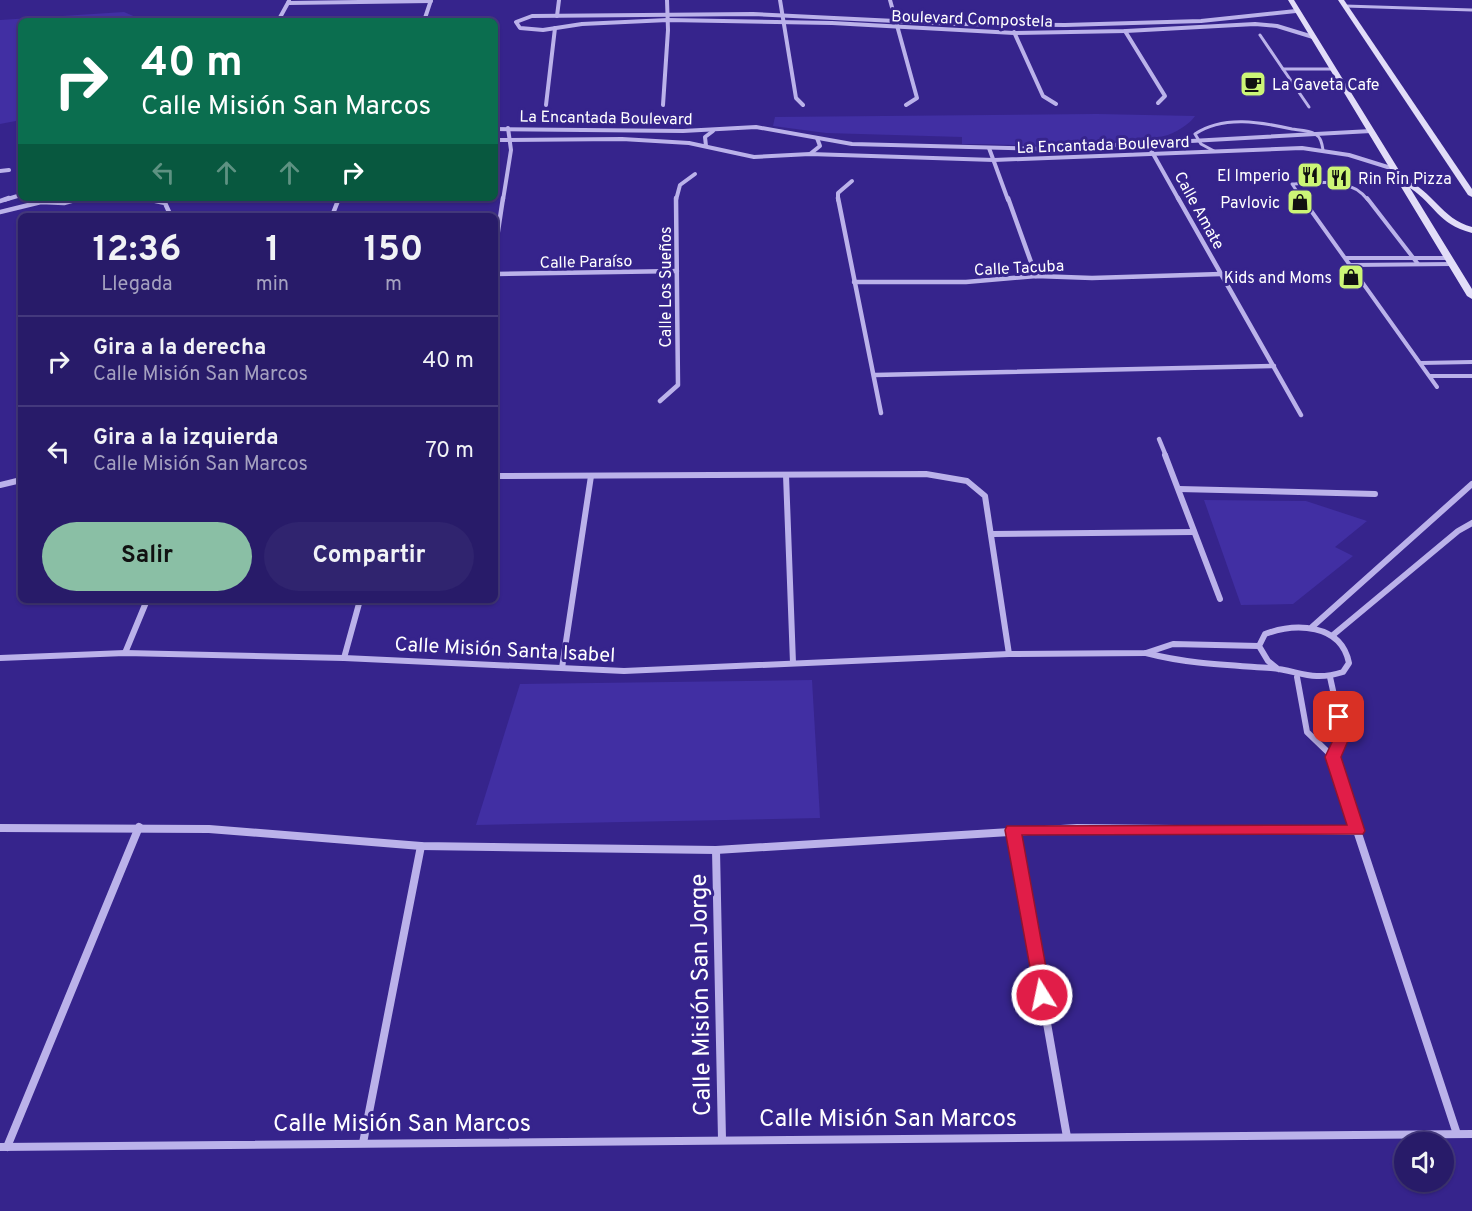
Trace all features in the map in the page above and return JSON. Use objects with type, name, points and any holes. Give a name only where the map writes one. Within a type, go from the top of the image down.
[{"type":"main road","points":[[1291,0],[1472,296]]},
{"type":"main road","points":[[1343,3],[1472,195]]},
{"type":"main road","points":[[1403,182],[1419,190],[1452,225],[1472,230]]},
{"type":"main road","points":[[1460,274],[1472,275]]},
{"type":"street","points":[[557,16],[560,0]]},
{"type":"street","points":[[663,105],[667,0]]},
{"type":"street","points":[[780,0],[796,98],[803,105]]},
{"type":"street","points":[[890,0],[917,98],[906,105]]},
{"type":"street","points":[[280,18],[289,1],[431,1],[425,18]]},
{"type":"street","name":"Boulevard Compostela","points":[[1296,10],[1265,16],[1122,25],[1014,25],[782,15],[532,16],[516,22],[520,28],[527,30],[667,17],[1014,33],[1126,31],[1266,24],[1293,29],[1313,36]]},
{"type":"street","points":[[1201,21],[1207,27]]},
{"type":"street","points":[[1014,25],[1014,33],[1043,96],[1056,104]]},
{"type":"street","points":[[1122,25],[1165,96],[1158,103]]},
{"type":"street","points":[[546,105],[555,28]]},
{"type":"street","name":"La Encantada Boulevard","points":[[498,129],[756,127],[852,144],[989,148],[1147,143],[1371,131]]},
{"type":"street","points":[[498,231],[510,150],[508,128]]},
{"type":"street","name":"La Encantada Boulevard","points":[[706,146],[705,137],[716,129]]},
{"type":"street","points":[[810,154],[820,146],[818,139],[814,137]]},
{"type":"street","name":"La Encantada Boulevard","points":[[498,140],[622,140],[689,143],[754,157],[810,154],[994,160],[1155,155],[1281,147],[1349,154],[1395,169]]},
{"type":"street","name":"Calle Amate","points":[[1147,143],[1301,415]]},
{"type":"street","points":[[989,148],[1036,276]]},
{"type":"street","points":[[0,171],[9,170]]},
{"type":"street","name":"Calle Los Sueños","points":[[660,401],[678,385],[676,199],[680,185],[695,174]]},
{"type":"street","points":[[852,181],[838,193],[838,199],[881,413]]},
{"type":"street","points":[[0,201],[18,196]]},
{"type":"street","points":[[0,212],[41,201],[64,203],[72,201]]},
{"type":"street","points":[[156,201],[165,203],[168,213]]},
{"type":"street","name":"Calle Paraíso","points":[[498,274],[677,271]]},
{"type":"street","name":"Calle Tacuba","points":[[854,282],[966,282],[1036,276],[1092,278],[1221,274]]},
{"type":"street","points":[[875,375],[1274,366]]},
{"type":"street","points":[[1159,439],[1220,599]]},
{"type":"street","points":[[498,476],[926,474],[969,480],[978,485],[985,496],[1009,654]]},
{"type":"street","points":[[786,475],[793,663]]},
{"type":"street","points":[[562,668],[591,476]]},
{"type":"street","points":[[0,485],[18,481]]},
{"type":"street","points":[[1312,627],[1472,484]]},
{"type":"street","points":[[1179,489],[1375,494]]},
{"type":"street","points":[[1333,635],[1458,531],[1472,523]]},
{"type":"street","points":[[992,534],[1194,532]]},
{"type":"street","points":[[125,653],[146,603]]},
{"type":"street","points":[[344,657],[359,603]]},
{"type":"street","points":[[1296,625],[1312,627],[1333,635],[1348,650],[1350,658],[1348,667],[1330,677],[1297,677],[1278,669],[1268,661],[1259,646],[1265,634],[1273,629],[1296,625]]},
{"type":"street","name":"Calle Misión Santa Isabel","points":[[1146,653],[1173,644],[1259,646]]},
{"type":"street","name":"Calle Misión Santa Isabel","points":[[0,658],[125,653],[344,657],[562,668],[694,670],[793,663],[1009,654],[1146,653],[1178,663],[1278,669]]},
{"type":"street","points":[[1297,677],[1307,732],[1333,757],[1457,1134]]},
{"type":"street","points":[[1330,677],[1343,736],[1333,757]]},
{"type":"street","points":[[4,1147],[139,827]]},
{"type":"street","points":[[0,828],[209,829],[421,846],[716,850],[1013,830],[1089,828],[1357,831]]},
{"type":"street","points":[[1013,830],[1067,1137]]},
{"type":"street","points":[[363,1143],[421,846]]},
{"type":"street","name":"Calle Misión San Jorge","points":[[716,850],[722,1139]]},
{"type":"street","name":"Calle Misión San Marcos","points":[[4,1147],[1472,1134]]},
{"type":"lane","points":[[1343,3],[1472,10]]},
{"type":"lane","points":[[1260,35],[1309,107]]},
{"type":"lane","points":[[1283,69],[1333,69]]},
{"type":"lane","points":[[1214,151],[1198,140],[1195,134],[1198,130],[1229,123],[1273,126],[1315,134],[1322,142],[1323,150]]},
{"type":"lane","points":[[1418,264],[1360,189],[1342,183],[1292,184],[1437,387]]},
{"type":"lane","points":[[1346,258],[1413,258],[1452,261]]},
{"type":"lane","points":[[1351,265],[1452,261]]},
{"type":"lane","points":[[1420,363],[1472,362]]},
{"type":"lane","points":[[1430,376],[1472,375]]},
{"type":"shaded area","points":[[124,12],[138,18],[31,18]]},
{"type":"shaded area","points":[[18,19],[18,121],[0,124],[0,20]]},
{"type":"shaded area","points":[[1097,114],[1195,116],[1181,128],[1164,136],[1115,144],[1089,145],[962,144],[962,137],[826,133],[773,126],[775,117]]},
{"type":"shaded area","points":[[1204,500],[1306,501],[1367,521],[1335,547],[1353,556],[1293,604],[1241,605]]},
{"type":"shaded area","points":[[812,680],[820,818],[476,825],[520,684]]},
{"type":"place","name":"La Gaveta Cafe","points":[[1253,84]]},
{"type":"place","name":"El Imperio","points":[[1310,175]]},
{"type":"place","name":"Rin Rin Pizza","points":[[1339,178]]},
{"type":"place","name":"Pavlovic","points":[[1300,202]]},
{"type":"place","name":"Kids and Moms","points":[[1351,277]]},
{"type":"route","points":[[1042,995],[1013,830],[1077,828],[1357,831],[1333,757],[1343,736],[1339,717]]}]
